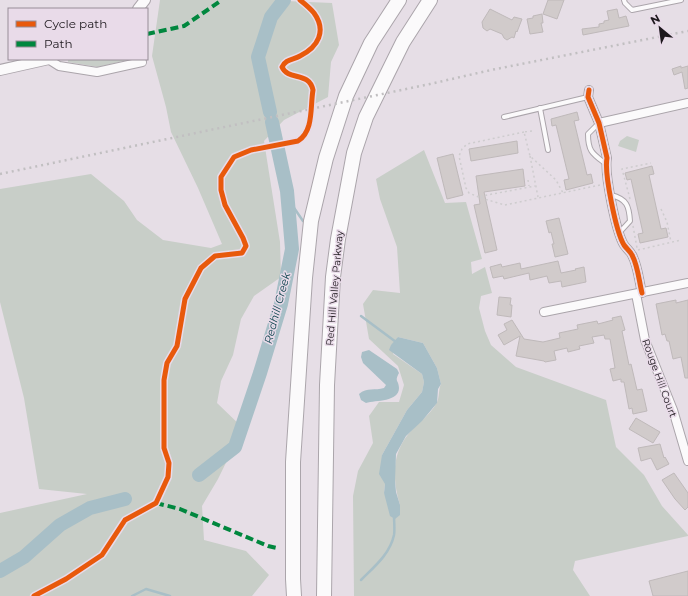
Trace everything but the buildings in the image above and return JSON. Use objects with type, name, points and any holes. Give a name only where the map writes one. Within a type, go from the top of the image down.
[{"type":"highway","points":[[294,596],[294,462],[306,278],[312,221],[326,158],[346,96],[371,43],[399,0]]},
{"type":"highway","name":"Red Hill Valley Parkway","points":[[324,596],[329,329],[338,239],[346,191],[354,153],[366,117],[403,42],[430,0]]},
{"type":"highway","points":[[324,544],[331,596]]},
{"type":"highway","points":[[290,596],[293,578]]},
{"type":"street","points":[[139,8],[145,0]]},
{"type":"street","points":[[0,70],[45,60]]},
{"type":"street","points":[[50,60],[59,66],[97,72],[142,62]]},
{"type":"street","name":"Rouge Hill Court","points":[[588,94],[599,123],[607,158],[606,164],[608,184],[619,233],[624,245],[632,254],[635,263],[645,340],[673,410],[688,462]]},
{"type":"street","points":[[599,123],[688,103]]},
{"type":"street","points":[[544,312],[688,283]]},
{"type":"lane","points":[[624,0],[632,10],[681,0]]},
{"type":"lane","points":[[504,117],[588,94]]},
{"type":"lane","points":[[540,108],[548,150]]},
{"type":"lane","points":[[599,123],[588,134],[588,146],[595,155],[606,164]]},
{"type":"lane","points":[[611,196],[618,197],[625,202],[629,211],[630,221],[619,233]]},
{"type":"path","points":[[532,131],[467,144],[462,149],[459,156],[466,188],[469,194],[505,205],[608,184]]},
{"type":"path","points":[[524,132],[538,198]]},
{"type":"path","points":[[530,156],[556,180],[563,193]]},
{"type":"path","points":[[528,174],[533,173]]},
{"type":"path","points":[[528,180],[530,187]]},
{"type":"path","points":[[481,198],[482,196],[536,186]]},
{"type":"path","points":[[661,209],[667,222],[672,242]]},
{"type":"path","points":[[638,250],[681,240]]},
{"type":"shaded area","points":[[160,0],[286,0],[332,3],[339,45],[331,62],[328,97],[284,120],[264,141],[280,242],[281,277],[254,296],[241,319],[233,355],[221,381],[217,403],[243,428],[218,479],[202,506],[204,540],[246,551],[269,575],[252,596],[0,596],[0,513],[87,494],[39,489],[24,398],[0,302],[0,189],[91,174],[124,201],[137,220],[163,240],[211,248],[222,244],[198,188],[171,132],[166,107],[152,56]]},
{"type":"shaded area","points":[[68,60],[128,60],[98,67],[68,62]]},
{"type":"shaded area","points":[[627,136],[639,140],[636,152],[618,146],[620,141]]},
{"type":"shaded area","points":[[424,150],[445,203],[466,202],[482,259],[471,262],[472,274],[485,267],[492,293],[481,296],[479,308],[485,331],[491,345],[516,367],[606,400],[616,447],[644,475],[662,506],[688,536],[575,561],[573,570],[590,596],[354,596],[353,496],[358,471],[373,443],[369,416],[379,402],[399,402],[404,385],[398,366],[369,339],[363,304],[373,290],[400,293],[397,247],[380,199],[376,179]],"holes":[[[398,337],[423,343],[437,368],[441,384],[438,399],[434,408],[406,437],[397,456],[395,475],[397,495],[400,505],[384,493],[385,484],[382,455],[407,410],[422,392],[424,382],[422,374],[393,354]]]},
{"type":"water","points":[[398,337],[423,343],[437,368],[441,384],[438,389],[437,403],[422,421],[406,436],[396,454],[395,481],[396,492],[400,505],[400,515],[395,519],[390,516],[384,493],[385,484],[379,474],[382,455],[407,410],[422,392],[424,382],[422,374],[389,350],[391,345]]},
{"type":"water","points":[[369,350],[397,369],[399,373],[397,380],[399,388],[398,393],[391,398],[366,403],[361,400],[359,394],[368,390],[384,388],[386,385],[363,363],[361,357],[362,352]]},
{"type":"waterway","name":"Redhill Creek","points":[[270,112],[258,57],[271,17],[284,0]]},
{"type":"waterway","name":"Redhill Creek","points":[[199,475],[235,447],[281,304],[292,249],[287,191],[272,122]]},
{"type":"waterway","points":[[288,199],[303,221]]},
{"type":"waterway","points":[[361,316],[396,342]]},
{"type":"waterway","name":"Redhill Creek","points":[[0,571],[24,557],[60,525],[90,508],[125,499]]},
{"type":"waterway","points":[[361,580],[381,560],[389,548],[394,535],[394,516]]},
{"type":"waterway","points":[[132,596],[146,589],[170,596]]},
{"type":"railway","points":[[0,174],[491,70],[688,31]]},
{"type":"marked path","points":[[148,34],[184,26],[222,0]]},
{"type":"marked path","points":[[156,503],[180,509],[268,546],[277,548]]},
{"type":"cycle path","points":[[34,596],[66,579],[102,555],[125,520],[156,503],[168,477],[169,463],[164,448],[164,380],[167,363],[177,346],[185,299],[201,268],[215,256],[242,253],[246,246],[225,205],[221,190],[221,177],[234,157],[251,150],[298,141],[303,137],[309,125],[313,90],[311,84],[303,78],[289,74],[282,67],[288,61],[312,48],[319,38],[320,26],[318,20],[314,13],[300,0]]},
{"type":"cycle path","points":[[589,90],[588,97],[599,123],[607,158],[607,176],[614,216],[624,245],[634,259],[642,293]]}]
